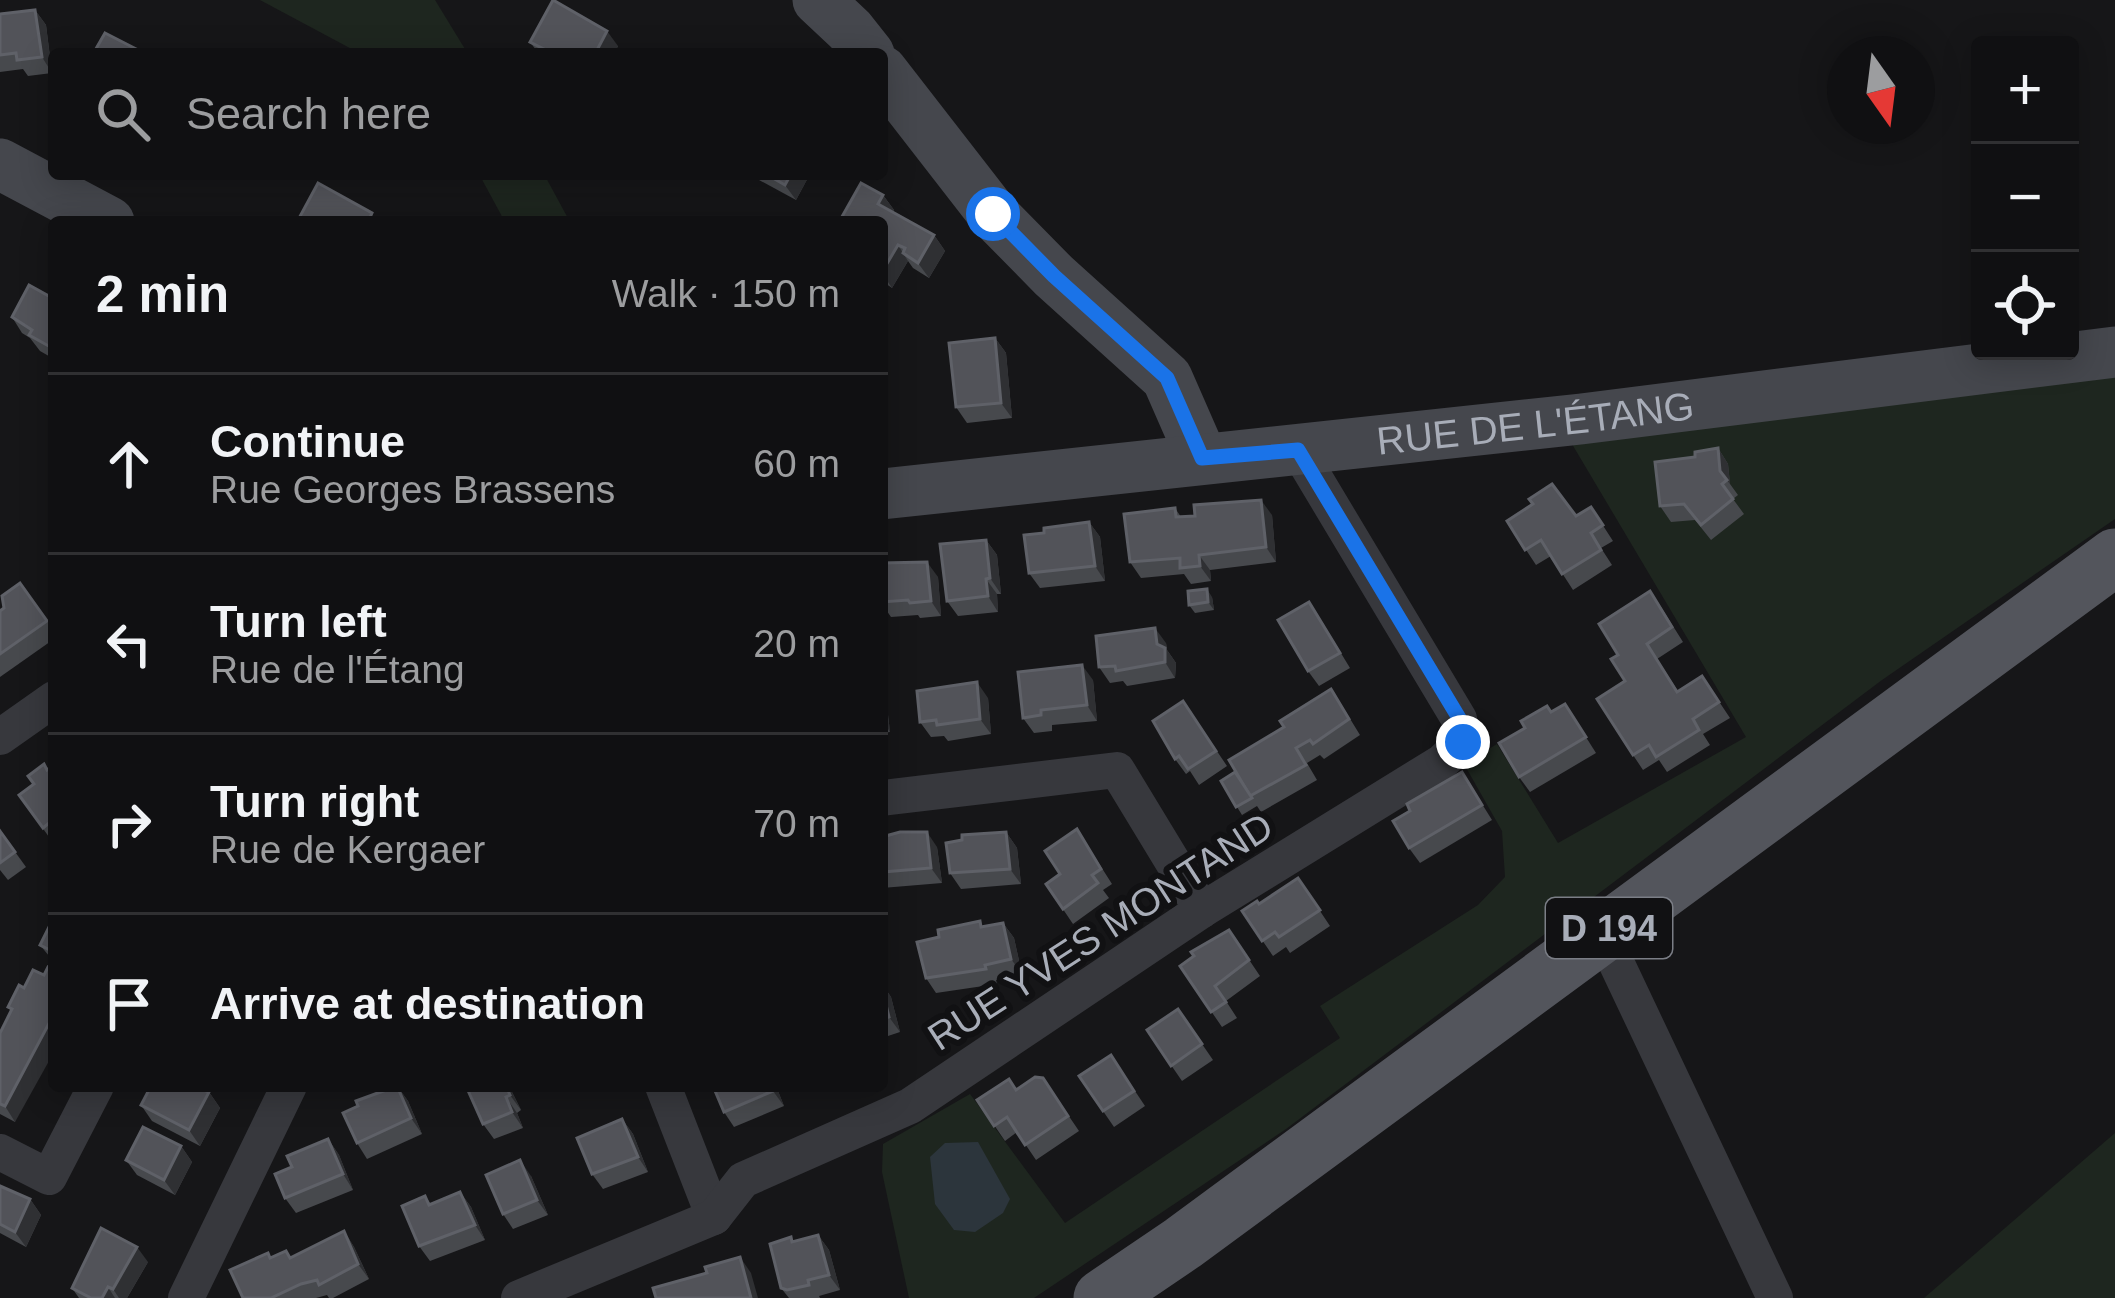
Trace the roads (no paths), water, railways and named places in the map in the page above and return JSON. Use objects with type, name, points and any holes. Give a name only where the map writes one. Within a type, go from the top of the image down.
[{"type":"main road","name":"D 194","points":[[1102,1298],[2115,557]]},
{"type":"street","points":[[818,0],[864,48]]},
{"type":"street","points":[[888,79],[993,214],[1167,378],[1202,458]]},
{"type":"street","points":[[0,164],[98,216]]},
{"type":"street","name":"RUE DE L'ÉTANG","points":[[888,493],[1298,450],[2115,352]]},
{"type":"street","name":"RUE YVES MONTAND","points":[[519,1298],[714,1217],[743,1180],[910,1106],[1202,910],[1442,762],[1463,742],[1459,718],[1298,450]]},
{"type":"street","points":[[0,737],[48,703]]},
{"type":"street","points":[[888,797],[1117,770],[1202,910]]},
{"type":"street","points":[[1598,937],[1614,958],[1775,1298]]},
{"type":"street","points":[[0,1152],[49,1177],[93,1092]]},
{"type":"street","points":[[186,1298],[286,1092]]},
{"type":"street","points":[[665,1092],[714,1217]]}]
